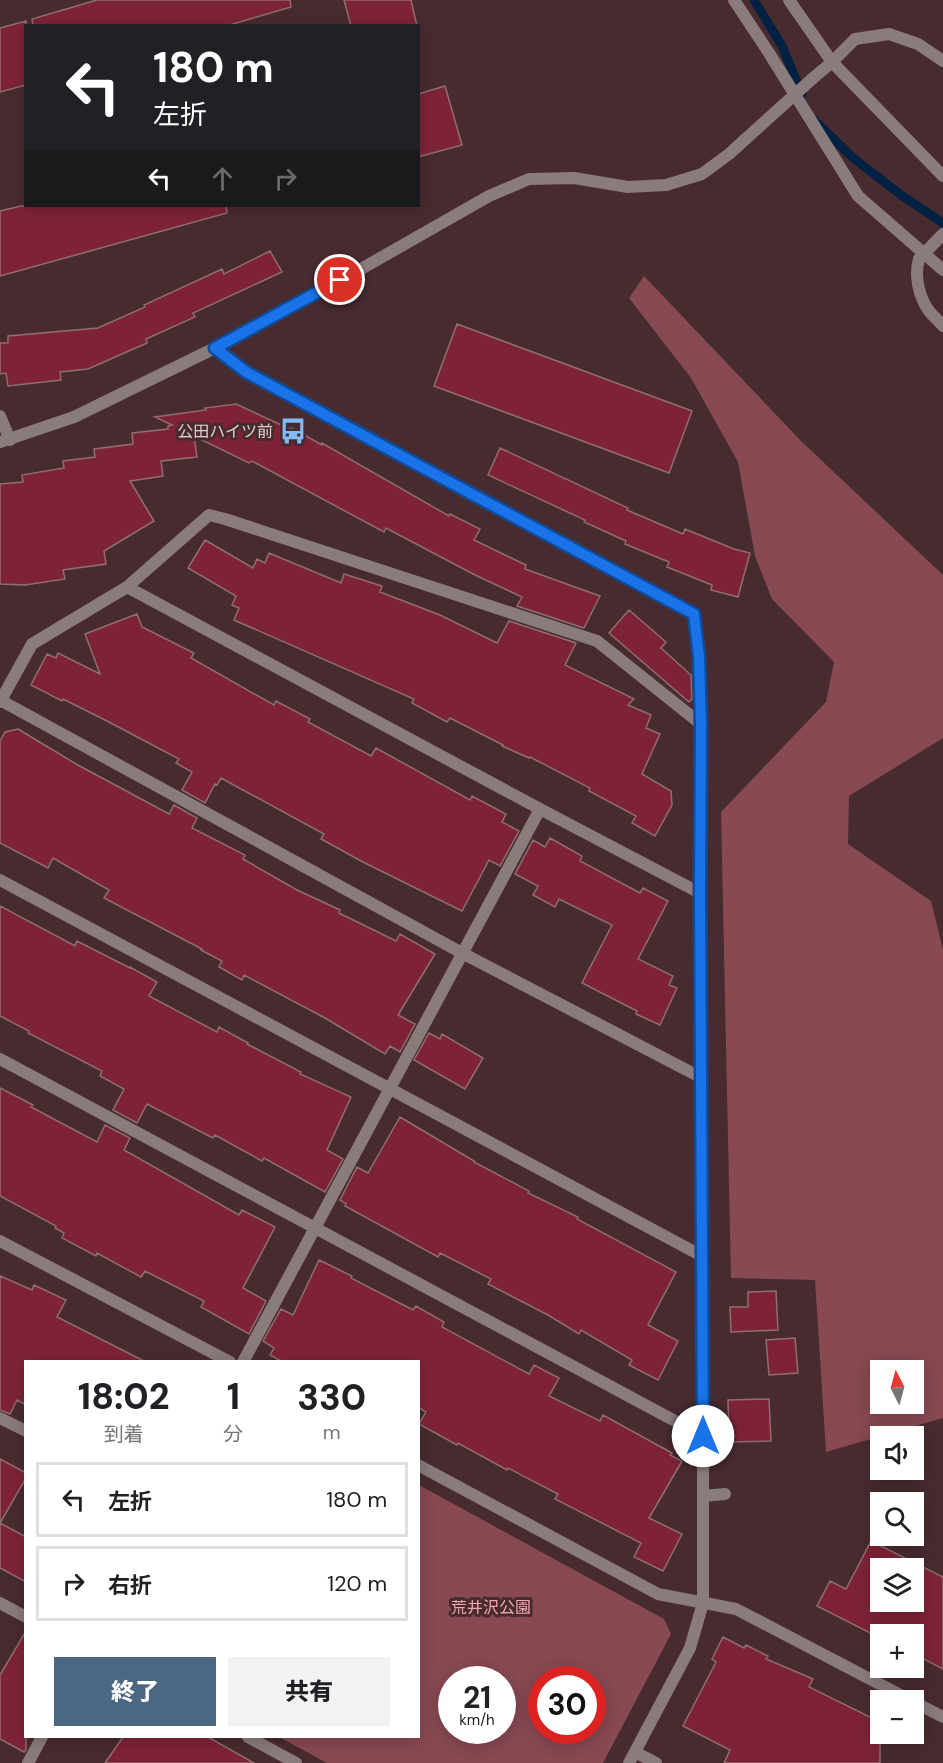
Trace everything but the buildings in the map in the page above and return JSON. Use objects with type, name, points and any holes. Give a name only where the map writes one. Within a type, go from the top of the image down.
[{"type":"street","points":[[734,0],[858,196],[943,270]]},
{"type":"street","points":[[789,0],[832,62],[943,176]]},
{"type":"street","points":[[0,417],[5,441],[74,417],[215,348],[362,269],[489,196],[529,179],[574,178],[628,187],[666,185],[702,174],[729,154],[855,39],[889,34],[918,44],[943,61]]},
{"type":"street","points":[[943,234],[919,259],[916,271],[918,284],[928,310],[943,326]]},
{"type":"street","points":[[215,348],[246,372],[694,614],[699,657],[701,724],[703,1603],[690,1648],[632,1757],[656,1763]]},
{"type":"street","points":[[701,724],[597,641],[209,515],[127,587],[32,644],[0,701],[462,953],[702,1078]]},
{"type":"street","points":[[127,587],[700,893]]},
{"type":"street","points":[[244,1360],[540,809]]},
{"type":"street","points":[[0,880],[702,1256]]},
{"type":"street","points":[[0,1059],[703,1436]]},
{"type":"street","points":[[0,1241],[226,1360]]},
{"type":"street","points":[[0,1418],[24,1430]]},
{"type":"street","points":[[420,1466],[658,1594],[736,1609],[890,1690]]},
{"type":"street","points":[[704,1496],[724,1494]]},
{"type":"street","points":[[0,1603],[24,1616]]},
{"type":"street","points":[[924,1708],[943,1717]]},
{"type":"street","points":[[28,1763],[41,1738]]},
{"type":"street","points":[[250,1738],[296,1763]]},
{"type":"green space","points":[[644,276],[801,441],[943,575],[943,738],[849,796],[848,844],[931,901],[943,950],[943,1418],[915,1426],[870,1426],[870,1439],[826,1452],[815,1280],[731,1278],[721,812],[826,702],[834,662],[772,599],[755,556],[738,462],[691,378],[629,298]]},
{"type":"green space","name":"荒井沢公園","points":[[420,1486],[664,1619],[671,1634],[603,1763],[327,1763],[281,1738],[420,1738]]},
{"type":"waterway","points":[[754,0],[782,46],[802,94]]},
{"type":"waterway","points":[[814,120],[852,157],[901,195],[943,223]]},
{"type":"place","name":"公田ハイツ前","points":[[293,431]]},
{"type":"route","points":[[340,280],[215,348],[246,372],[694,614],[699,657],[701,724],[703,1436]]}]
